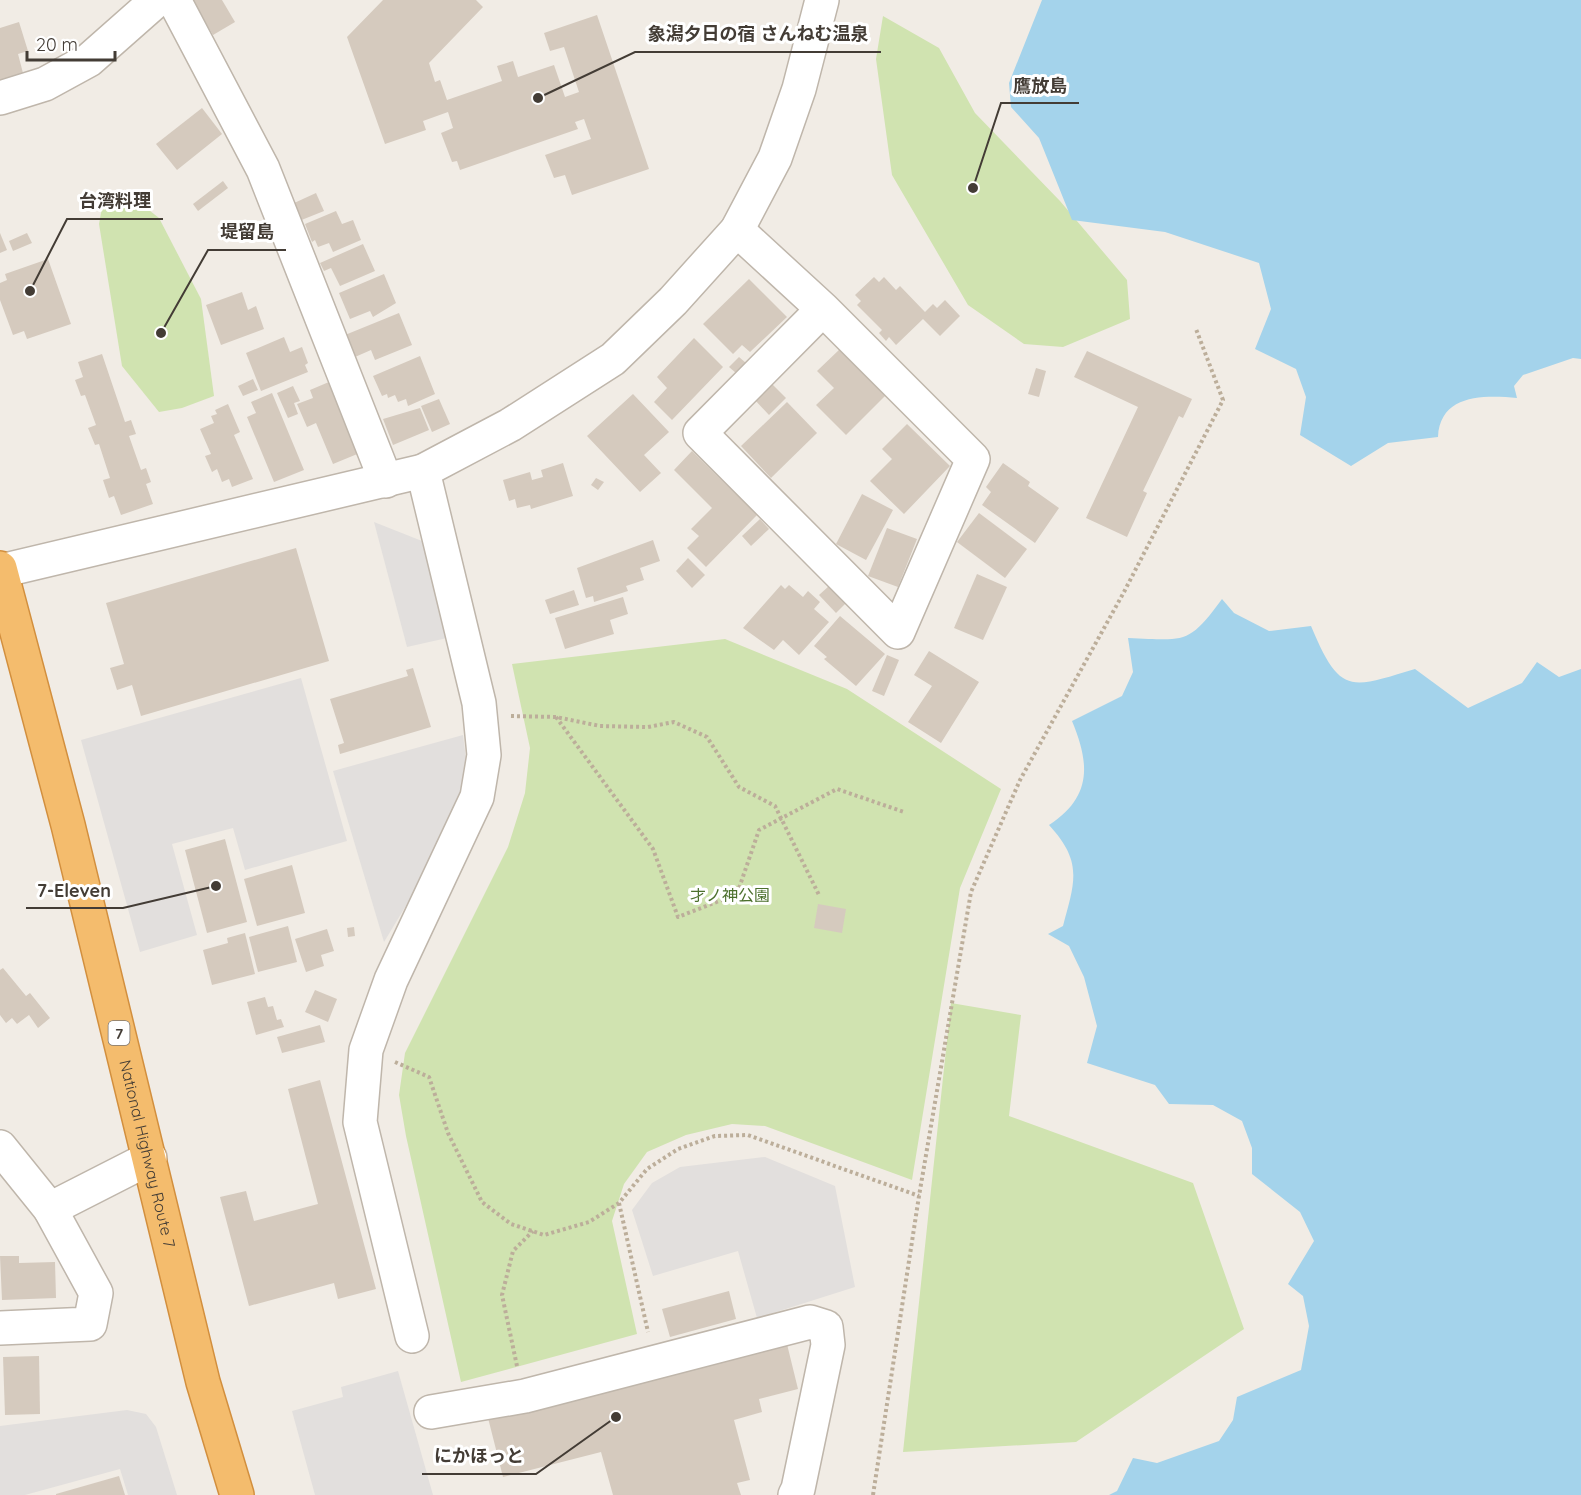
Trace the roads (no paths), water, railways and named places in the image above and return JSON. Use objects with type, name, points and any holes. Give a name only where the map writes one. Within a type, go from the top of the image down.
[{"type":"highway","name":"National Highway Route 7","points":[[0,569],[68,825],[203,1382],[237,1495]]},
{"type":"street","points":[[0,98],[45,84],[89,60],[158,0]]},
{"type":"street","points":[[174,0],[264,169],[386,481]]},
{"type":"street","points":[[0,569],[423,471],[510,424],[613,359],[673,301],[737,230],[775,158],[799,89],[817,1]]},
{"type":"street","points":[[737,230],[823,309],[973,459],[898,632],[700,433],[823,309]]},
{"type":"street","points":[[412,1336],[360,1122],[366,1050],[391,980],[477,797],[484,755],[480,714],[423,471]]},
{"type":"street","points":[[0,1147],[50,1209],[96,1293],[90,1324],[0,1328]]},
{"type":"street","points":[[50,1209],[150,1158]]},
{"type":"street","points":[[431,1412],[525,1396],[810,1322],[826,1327],[828,1345],[795,1495]]},
{"type":"water","points":[[1042,0],[1581,0],[1581,359],[1573,358],[1523,375],[1514,386],[1517,398],[1478,398],[1455,405],[1447,412],[1441,423],[1438,437],[1388,443],[1351,466],[1300,435],[1306,397],[1296,369],[1255,349],[1271,309],[1259,263],[1165,232],[1072,220],[1039,138],[1011,107],[1009,83]]},
{"type":"water","points":[[1222,599],[1234,613],[1269,631],[1311,626],[1330,665],[1339,675],[1349,681],[1375,680],[1415,669],[1468,708],[1522,683],[1537,662],[1559,677],[1581,669],[1581,1495],[1109,1495],[1117,1491],[1133,1458],[1157,1463],[1219,1441],[1233,1420],[1237,1397],[1301,1370],[1309,1326],[1303,1296],[1288,1284],[1314,1241],[1300,1212],[1252,1174],[1252,1148],[1242,1121],[1213,1105],[1169,1104],[1155,1085],[1087,1063],[1097,1026],[1084,977],[1069,946],[1048,934],[1063,926],[1073,884],[1072,861],[1060,838],[1049,825],[1073,803],[1080,791],[1083,779],[1082,751],[1072,721],[1122,696],[1133,672],[1128,638],[1173,639],[1183,637],[1201,625]]},
{"type":"place","name":"象潟夕日の宿 さんねむ温泉","points":[[538,98]]},
{"type":"place","name":"鷹放島","points":[[973,188]]},
{"type":"place","name":"台湾料理","points":[[30,291]]},
{"type":"place","name":"堤留島","points":[[161,333]]},
{"type":"place","name":"7-Eleven","points":[[216,886]]},
{"type":"place","name":"にかほっと","points":[[616,1417]]},
{"type":"park label","name":"才ノ神公園","points":[[730,895]]}]
